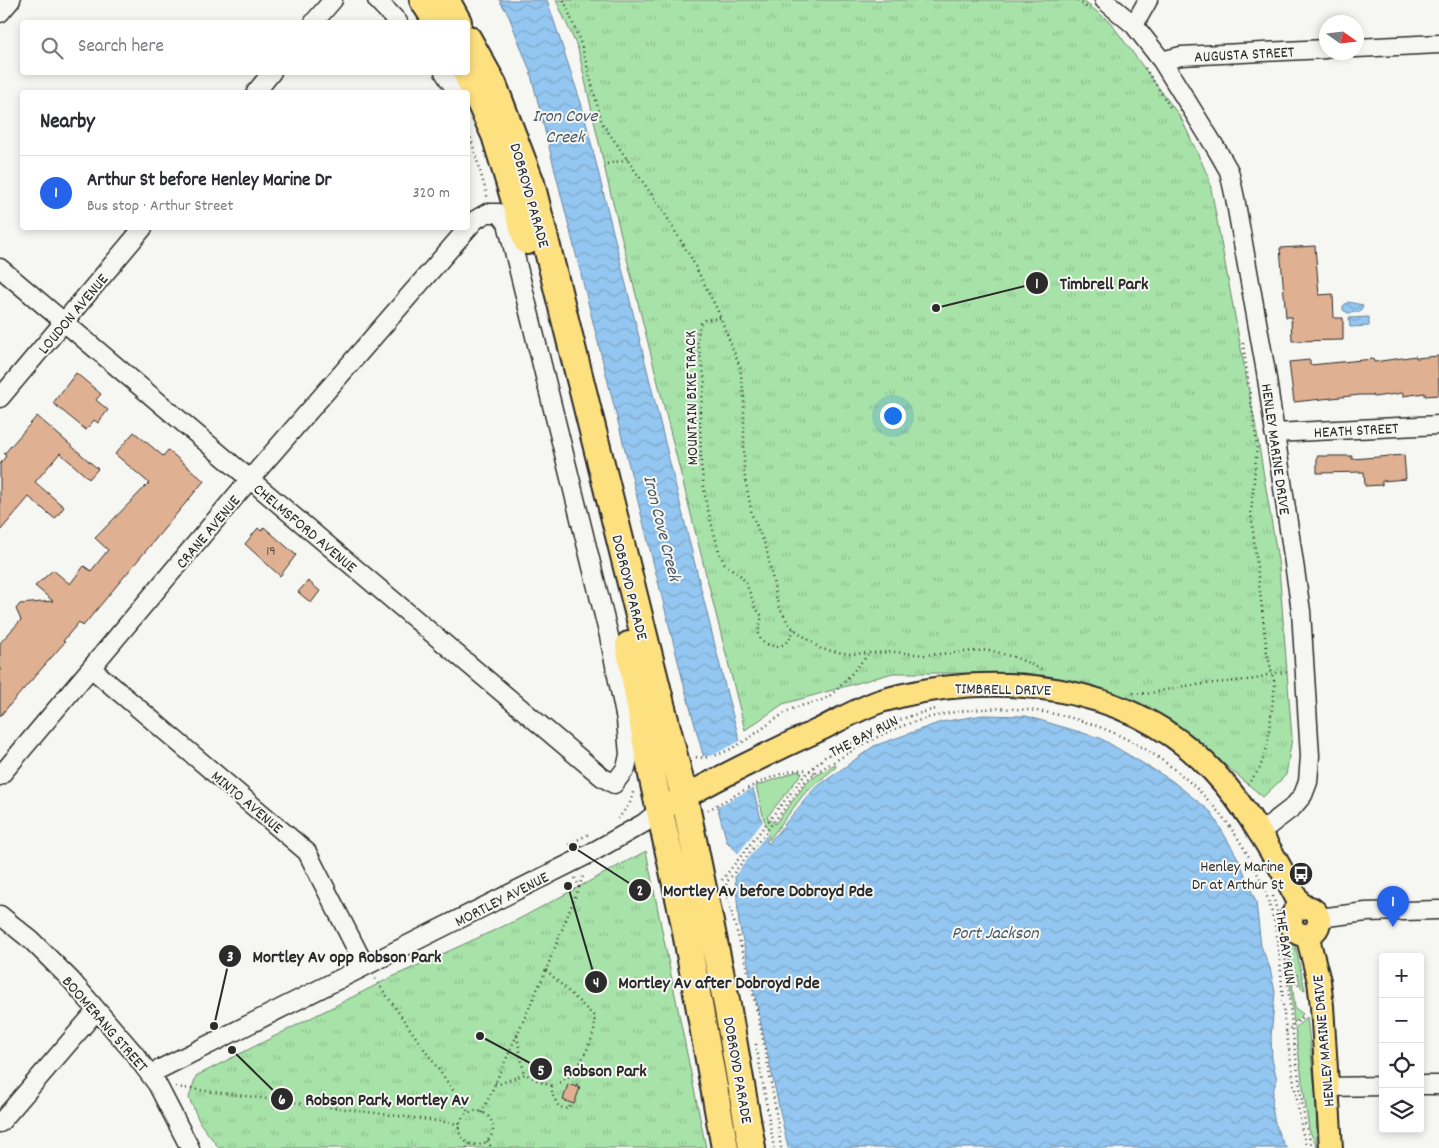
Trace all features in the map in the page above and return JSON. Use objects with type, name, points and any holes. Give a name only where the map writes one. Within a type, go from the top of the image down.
[{"type":"highway","points":[[423,0],[436,20]]},
{"type":"highway","points":[[446,0],[457,20]]},
{"type":"highway","name":"DOBROYD PARADE","points":[[470,43],[493,84],[531,183],[693,792],[752,1148]]},
{"type":"highway","name":"DOBROYD PARADE","points":[[467,75],[495,135],[522,223],[631,654],[647,808],[684,921],[725,1148]]},
{"type":"main road","name":"TIMBRELL DRIVE","points":[[647,808],[693,792],[754,760],[879,702],[947,687],[984,684],[1054,688],[1126,711],[1159,728],[1187,747],[1214,772],[1249,816],[1258,834]]},
{"type":"main road","name":"HENLEY MARINE DRIVE","points":[[1258,834],[1300,922],[1319,981],[1331,1148]]},
{"type":"street","points":[[0,13],[11,0]]},
{"type":"street","points":[[316,20],[333,0]]},
{"type":"street","points":[[377,0],[396,20]]},
{"type":"street","name":"HENLEY MARINE DRIVE","points":[[1104,0],[1134,25],[1162,61],[1229,171],[1264,364],[1300,601],[1310,756],[1308,782],[1303,795],[1293,807],[1258,834]]},
{"type":"street","points":[[1134,25],[1148,0]]},
{"type":"street","points":[[1364,48],[1439,44]]},
{"type":"street","name":"AUGUSTA STREET","points":[[1162,61],[1181,56],[1319,49]]},
{"type":"street","points":[[258,90],[270,75]]},
{"type":"street","points":[[446,75],[456,90]]},
{"type":"street","name":"CRANE AVENUE","points":[[470,226],[475,220],[492,211]]},
{"type":"street","name":"DOBROYD PARADE","points":[[492,211],[499,213],[507,223],[609,636],[626,720],[629,756],[626,768],[614,784]]},
{"type":"street","name":"LOUDON AVENUE","points":[[0,398],[141,230]]},
{"type":"street","name":"CRANE AVENUE","points":[[0,776],[250,479],[466,230]]},
{"type":"street","name":"CHELMSFORD AVENUE","points":[[0,268],[602,777],[614,784]]},
{"type":"street","name":"HEATH STREET","points":[[1274,433],[1439,424]]},
{"type":"street","name":"MINTO AVENUE","points":[[91,668],[307,852],[365,966]]},
{"type":"street","name":"MORTLEY AVENUE","points":[[154,1079],[365,966],[568,864],[644,823],[647,808]]},
{"type":"street","points":[[1300,922],[1366,912],[1439,910]]},
{"type":"street","name":"BOOMERANG STREET","points":[[0,915],[32,940],[97,1010],[154,1079],[190,1148]]},
{"type":"street","points":[[0,1123],[97,1010]]},
{"type":"street","points":[[1424,1085],[1439,1085]]},
{"type":"street","points":[[1328,1087],[1379,1086]]},
{"type":"path","points":[[564,0],[582,47],[602,123],[665,214],[691,258],[720,318],[740,368],[744,397],[744,473],[752,515],[766,548],[778,605],[794,629],[821,649],[848,654],[895,652],[925,655],[989,650],[1017,658],[1048,672]]},
{"type":"path","points":[[1143,65],[1172,111]]},
{"type":"path","points":[[470,135],[492,211]]},
{"type":"path","points":[[607,164],[628,159]]},
{"type":"path","name":"MOUNTAIN BIKE TRACK","points":[[720,318],[705,320],[700,324],[698,335],[705,380],[700,412],[701,465],[709,514],[716,534],[720,555],[725,564],[741,576],[746,583],[755,607],[762,616],[758,632],[761,641],[768,645],[782,646],[790,641],[794,629]]},
{"type":"path","points":[[1242,340],[1257,445],[1251,514],[1264,629],[1275,685],[1267,747],[1260,768],[1245,789]]},
{"type":"path","points":[[696,757],[704,759],[713,756],[749,737],[789,710],[828,697],[869,654]]},
{"type":"path","points":[[1127,693],[1146,694],[1185,686],[1256,679],[1272,672],[1305,672]]},
{"type":"path","points":[[726,875],[769,820],[811,770],[825,757],[887,725],[913,715],[942,708]]},
{"type":"path","name":"THE BAY RUN","points":[[780,1148],[776,1113],[746,967],[727,897],[726,885],[805,782],[815,773],[893,730],[912,722],[964,711],[1010,708],[1075,718],[1116,732],[1174,768],[1206,798],[1232,830],[1253,866],[1270,905],[1292,1028],[1305,1123],[1313,1148]]},
{"type":"path","points":[[708,810],[760,782],[798,770],[811,770],[815,773]]},
{"type":"path","points":[[617,819],[630,804],[633,782]]},
{"type":"path","points":[[630,804],[647,808]]},
{"type":"path","points":[[482,1112],[546,970],[579,886],[562,848],[594,832]]},
{"type":"path","points":[[1272,892],[1300,922],[1283,973],[1295,976],[1299,986]]},
{"type":"path","points":[[365,966],[468,1113]]},
{"type":"path","points":[[495,1083],[499,1084],[524,1074],[552,1086],[574,1075],[596,1022],[593,1015],[546,970]]},
{"type":"path","name":"THE BAY RUN","points":[[1283,973],[1286,1032],[1301,1132],[1307,1148]]},
{"type":"path","points":[[1286,1032],[1304,1016]]},
{"type":"path","points":[[517,1035],[524,1074]]},
{"type":"path","points":[[574,1075],[577,1078],[577,1087]]},
{"type":"path","points":[[154,1079],[460,1124]]},
{"type":"path","points":[[552,1086],[552,1094],[559,1107],[565,1110],[569,1109],[571,1103]]},
{"type":"path","points":[[482,1112],[492,1123],[492,1133],[487,1141],[478,1145],[469,1143],[461,1135],[460,1124],[468,1113],[482,1112]]},
{"type":"path","points":[[487,1141],[492,1148]]},
{"type":"path","points":[[467,1148],[469,1143]]},
{"type":"green space","points":[[556,0],[1082,0],[1110,22],[1181,118],[1209,178],[1257,434],[1279,567],[1292,738],[1286,775],[1263,797],[1195,739],[1159,715],[1100,689],[1026,673],[893,673],[783,704],[745,730],[608,183],[578,49]]},
{"type":"green space","points":[[835,764],[836,767],[804,794],[769,840],[756,786],[798,771],[802,773],[767,817],[775,824],[808,781]]},
{"type":"green space","points":[[646,851],[706,1148],[219,1148],[200,1123],[189,1098],[196,1076],[390,978],[519,919]]},
{"type":"green space","points":[[1295,945],[1305,990],[1301,988],[1298,975],[1290,971],[1288,946]]},
{"type":"green space","points":[[1289,974],[1297,982],[1296,984],[1292,981],[1295,1008],[1303,1014],[1294,1023]]},
{"type":"green space","points":[[1307,1017],[1316,1098],[1317,1146],[1309,1130],[1295,1028]]},
{"type":"water","name":"Port Jackson","points":[[499,0],[547,0],[582,106],[727,694],[768,844],[814,789],[874,746],[941,722],[983,715],[1026,716],[1100,738],[1171,780],[1211,812],[1239,860],[1256,902],[1261,946],[1270,968],[1275,992],[1271,1037],[1272,1059],[1277,1080],[1272,1106],[1275,1124],[1287,1148],[788,1148],[739,923],[735,877],[743,857],[727,842],[685,689],[530,71],[508,14]]},
{"type":"water","points":[[1348,302],[1363,305],[1360,312],[1348,313],[1343,310],[1343,306]]},
{"type":"water","points":[[1369,317],[1369,326],[1350,327],[1349,318]]},
{"type":"pier","points":[[742,740],[755,787],[715,808],[701,757],[713,755]]},
{"type":"pier","points":[[764,820],[768,833],[733,878],[740,858],[737,855]]},
{"type":"building","points":[[1315,246],[1319,295],[1333,294],[1334,318],[1343,318],[1343,340],[1292,341],[1291,317],[1286,317],[1280,248]]},
{"type":"building","points":[[1416,356],[1416,358],[1438,356],[1439,395],[1425,396],[1425,393],[1403,396],[1403,393],[1374,397],[1373,395],[1360,395],[1294,402],[1289,362],[1310,360],[1310,365],[1373,359],[1374,362]]},
{"type":"building","points":[[76,373],[101,394],[96,400],[108,410],[98,423],[94,420],[86,430],[53,403]]},
{"type":"building","points":[[37,416],[98,469],[89,479],[60,453],[35,482],[64,507],[55,519],[29,497],[0,531],[0,464],[6,456],[4,454]]},
{"type":"building","points":[[134,432],[163,456],[168,450],[204,481],[83,626],[79,622],[63,641],[65,642],[0,716],[0,643],[21,620],[16,609],[20,604],[53,601],[35,586],[53,570],[70,584],[84,566],[91,571],[108,550],[95,538],[149,483],[115,454]]},
{"type":"building","points":[[1404,455],[1406,479],[1382,481],[1382,485],[1365,486],[1364,472],[1317,473],[1317,456],[1352,456],[1352,459]]},
{"type":"building","points":[[264,527],[296,555],[280,576],[245,544],[258,528],[261,531]]},
{"type":"building","points":[[308,581],[320,591],[311,603],[298,592]]},
{"type":"building","points":[[568,1084],[580,1088],[574,1104],[563,1100]]},
{"type":"place","name":"Timbrell Park","points":[[936,308]]},
{"type":"place","name":"Mortley Av before Dobroyd Pde","points":[[573,847]]},
{"type":"place","name":"Henley Marine Dr at Arthur St","points":[[1301,874]]},
{"type":"place","name":"Mortley Av after Dobroyd Pde","points":[[568,886]]},
{"type":"place","name":"Arthur St before Henley Marine Dr","points":[[1393,927]]},
{"type":"place","name":"Mortley Av opp Robson Park","points":[[214,1026]]},
{"type":"place","name":"Robson Park","points":[[480,1036]]},
{"type":"place","name":"Robson Park, Mortley Av","points":[[232,1050]]},
{"type":"water label","name":"Iron Cove Creek","points":[[565,125]]},
{"type":"water label","name":"Iron Cove Creek","points":[[663,528]]}]
